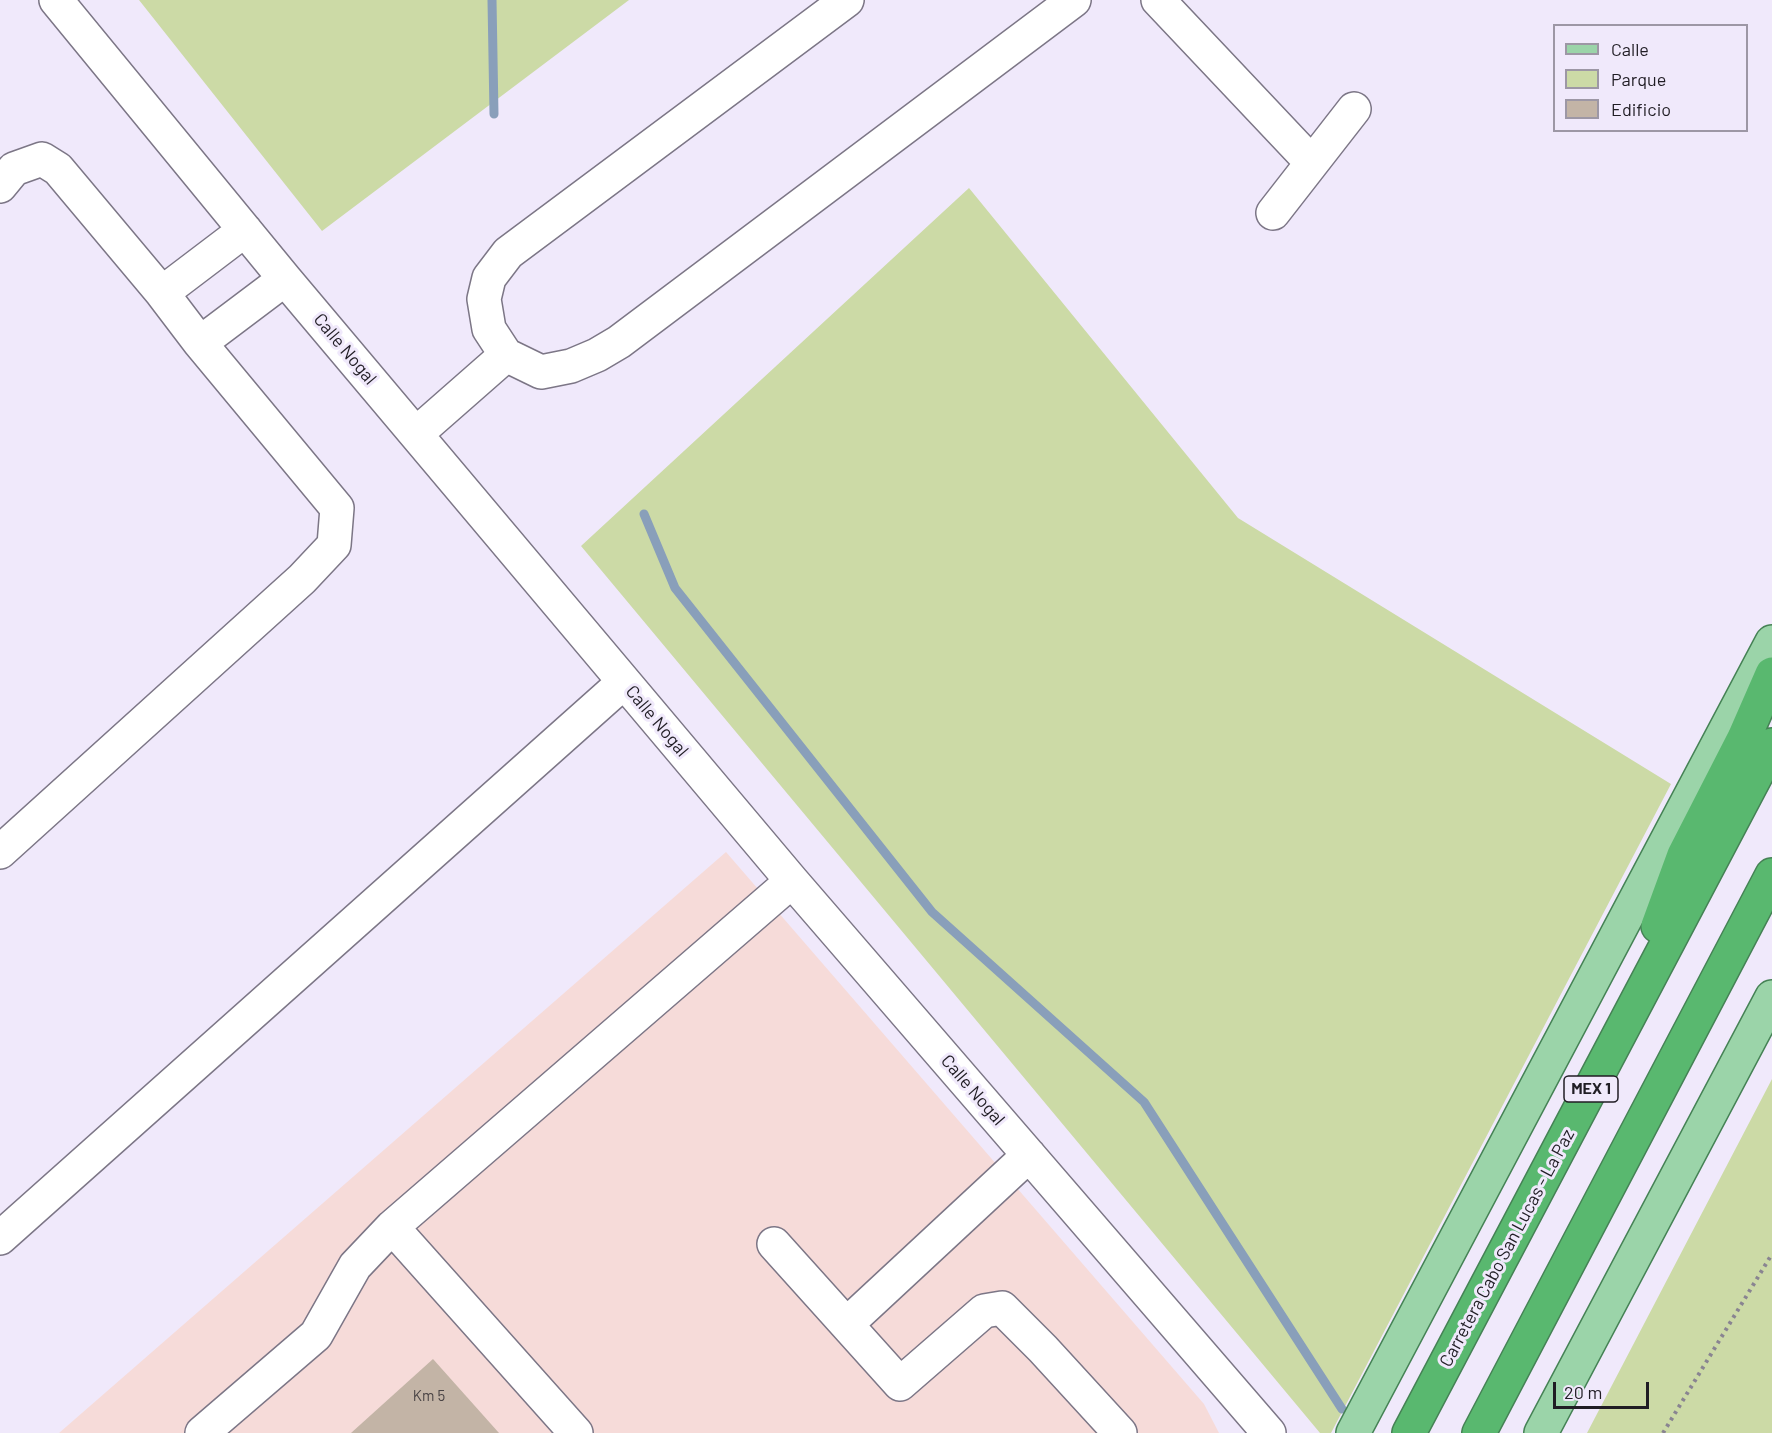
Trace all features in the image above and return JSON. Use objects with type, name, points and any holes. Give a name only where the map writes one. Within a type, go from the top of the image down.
[{"type":"highway","points":[[1614,1046],[1684,855],[1743,738],[1772,674]]},
{"type":"highway","name":"Carretera Cabo San Lucas - La Paz","points":[[1409,1433],[1772,745]]},
{"type":"highway","points":[[1479,1433],[1772,875]]},
{"type":"main road","points":[[1353,1433],[1772,642]]},
{"type":"main road","points":[[1541,1433],[1772,997]]},
{"type":"street","name":"Calle Nogal","points":[[56,0],[285,279],[792,881],[1269,1433]]},
{"type":"street","points":[[847,0],[508,252],[489,278],[484,300],[489,329],[506,355],[541,372],[571,366],[620,342],[1074,0]]},
{"type":"street","points":[[1158,0],[1312,163]]},
{"type":"street","points":[[1274,213],[1354,109]]},
{"type":"street","points":[[0,186],[14,169],[42,159],[58,169],[337,508],[334,545],[302,579],[0,852]]},
{"type":"street","points":[[162,293],[245,230]]},
{"type":"street","points":[[200,342],[285,279]]},
{"type":"street","points":[[416,434],[506,355]]},
{"type":"street","points":[[0,1238],[624,682]]},
{"type":"street","points":[[202,1433],[316,1335],[355,1266],[392,1227],[792,881]]},
{"type":"street","points":[[847,1324],[1029,1155]]},
{"type":"street","points":[[392,1227],[576,1433]]},
{"type":"street","points":[[774,1244],[900,1383],[984,1311],[1002,1308],[1120,1433]]},
{"type":"path","points":[[1663,1433],[1772,1254]]},
{"type":"shaded area","points":[[726,852],[1204,1404],[1219,1433],[59,1433]]},
{"type":"green space","points":[[139,0],[629,0],[322,231]]},
{"type":"green space","points":[[969,188],[1238,518],[1671,784],[1331,1433],[1320,1433],[581,546]]},
{"type":"green space","points":[[1772,1079],[1772,1433],[1587,1433]]},
{"type":"building","points":[[433,1359],[499,1433],[351,1433]]},
{"type":"waterway","points":[[492,0],[494,114]]},
{"type":"waterway","points":[[644,514],[675,588],[932,912],[1144,1102],[1342,1409]]}]
